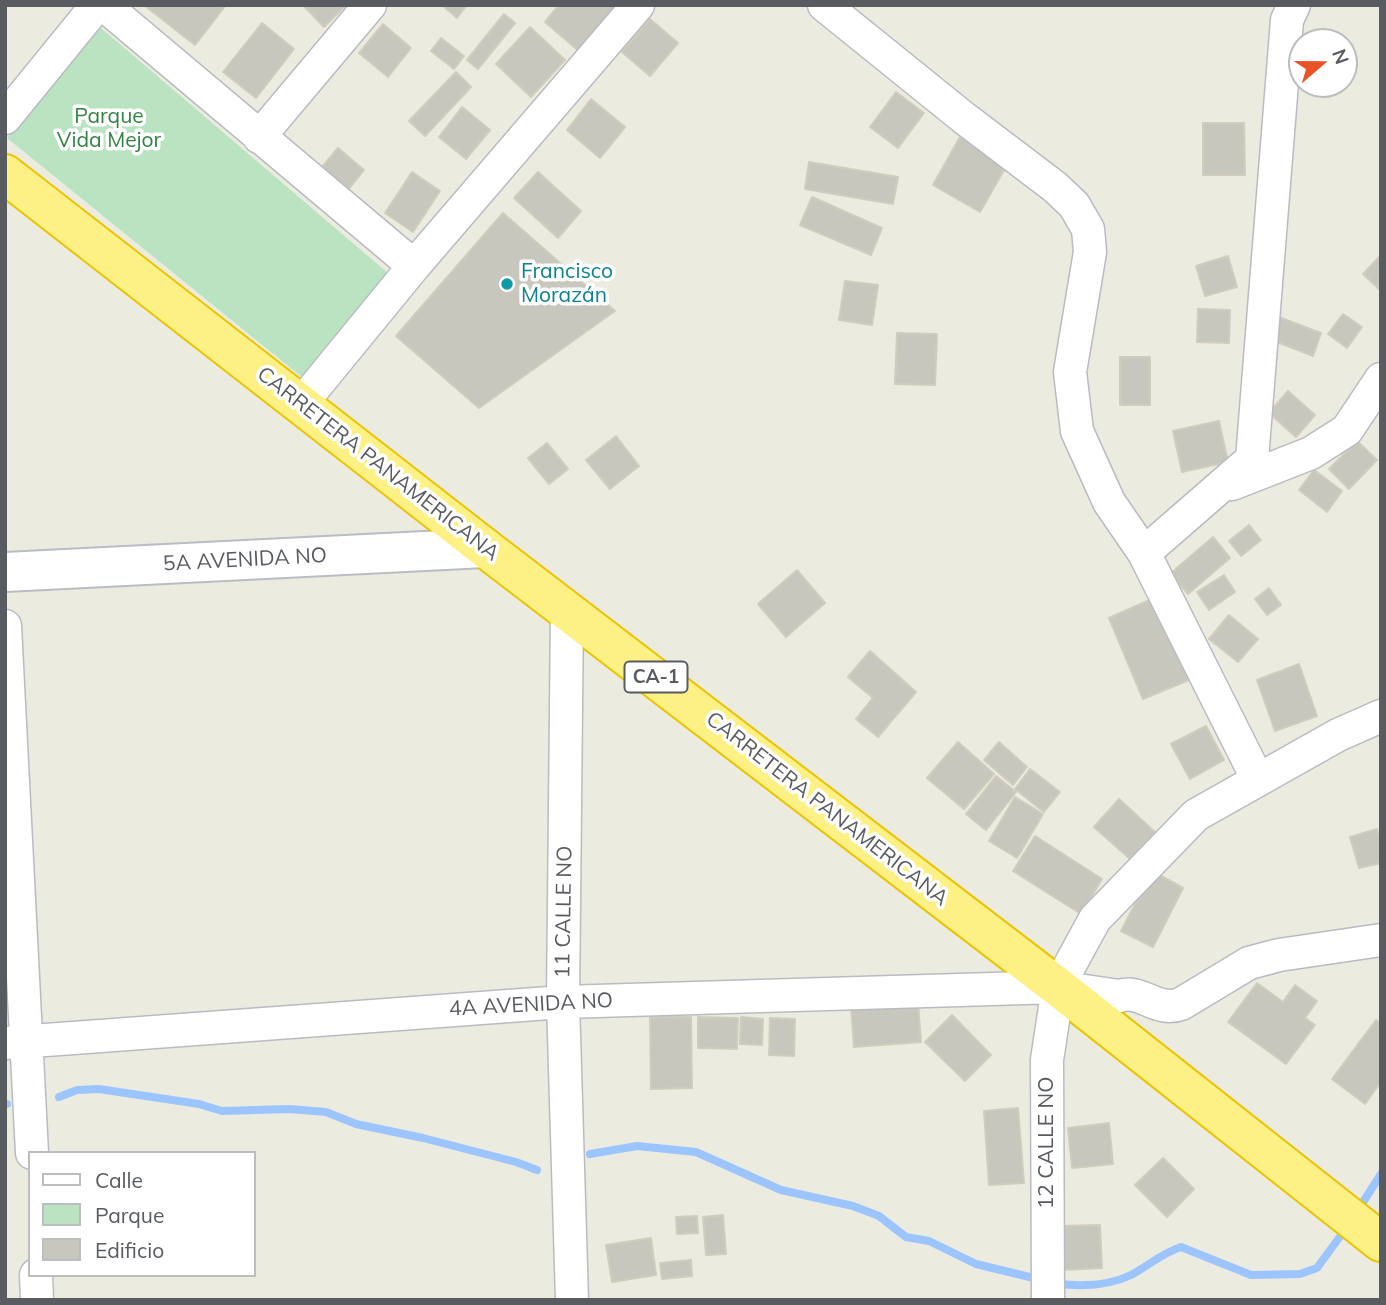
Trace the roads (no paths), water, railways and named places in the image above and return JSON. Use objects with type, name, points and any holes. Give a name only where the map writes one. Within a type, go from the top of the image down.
[{"type":"highway","name":"CARRETERA PANAMERICANA","points":[[5,174],[485,548],[1059,987],[1371,1233]]},
{"type":"street","points":[[5,118],[97,5]]},
{"type":"street","points":[[104,5],[414,267]]},
{"type":"street","points":[[259,137],[370,5]]},
{"type":"street","points":[[301,404],[638,5]]},
{"type":"street","points":[[824,5],[964,118],[1055,187],[1074,205],[1088,229],[1090,252],[1070,372],[1077,431],[1109,502],[1144,553],[1258,780]]},
{"type":"street","points":[[1144,553],[1252,460],[1287,20],[1294,5]]},
{"type":"street","points":[[1348,430],[1381,379]]},
{"type":"street","points":[[1217,489],[1311,453],[1348,430],[1381,415]]},
{"type":"street","name":"5A AVENIDA NO","points":[[5,572],[485,548]]},
{"type":"street","name":"11 CALLE NO","points":[[567,609],[563,1002],[572,1300]]},
{"type":"street","points":[[5,625],[16,1042],[32,1151]]},
{"type":"street","name":"12 CALLE NO","points":[[1048,1300],[1047,1060],[1059,987],[1096,919],[1196,815],[1338,735],[1381,716]]},
{"type":"street","name":"4A AVENIDA NO","points":[[16,1042],[563,1002],[1059,987],[1119,996],[1126,993],[1160,1006],[1172,1007],[1249,963],[1279,955],[1381,940]]},
{"type":"street","points":[[36,1277],[37,1300]]},
{"type":"waterway","points":[[59,1097],[77,1090],[99,1089],[199,1104],[222,1111],[290,1109],[326,1112],[356,1124],[423,1138],[537,1170]]},
{"type":"waterway","points":[[590,1154],[637,1146],[696,1152],[781,1190],[853,1206],[879,1216],[906,1237],[929,1241],[976,1264],[1042,1280]]},
{"type":"waterway","points":[[1358,1210],[1381,1174]]},
{"type":"waterway","points":[[1054,1283],[1084,1285],[1113,1281],[1131,1275],[1181,1247],[1251,1275],[1300,1274],[1317,1268],[1347,1227]]},
{"type":"place","name":"Francisco Morazán","points":[[507,284]]},
{"type":"park label","name":"Parque Vida Mejor","points":[[109,129]]}]
